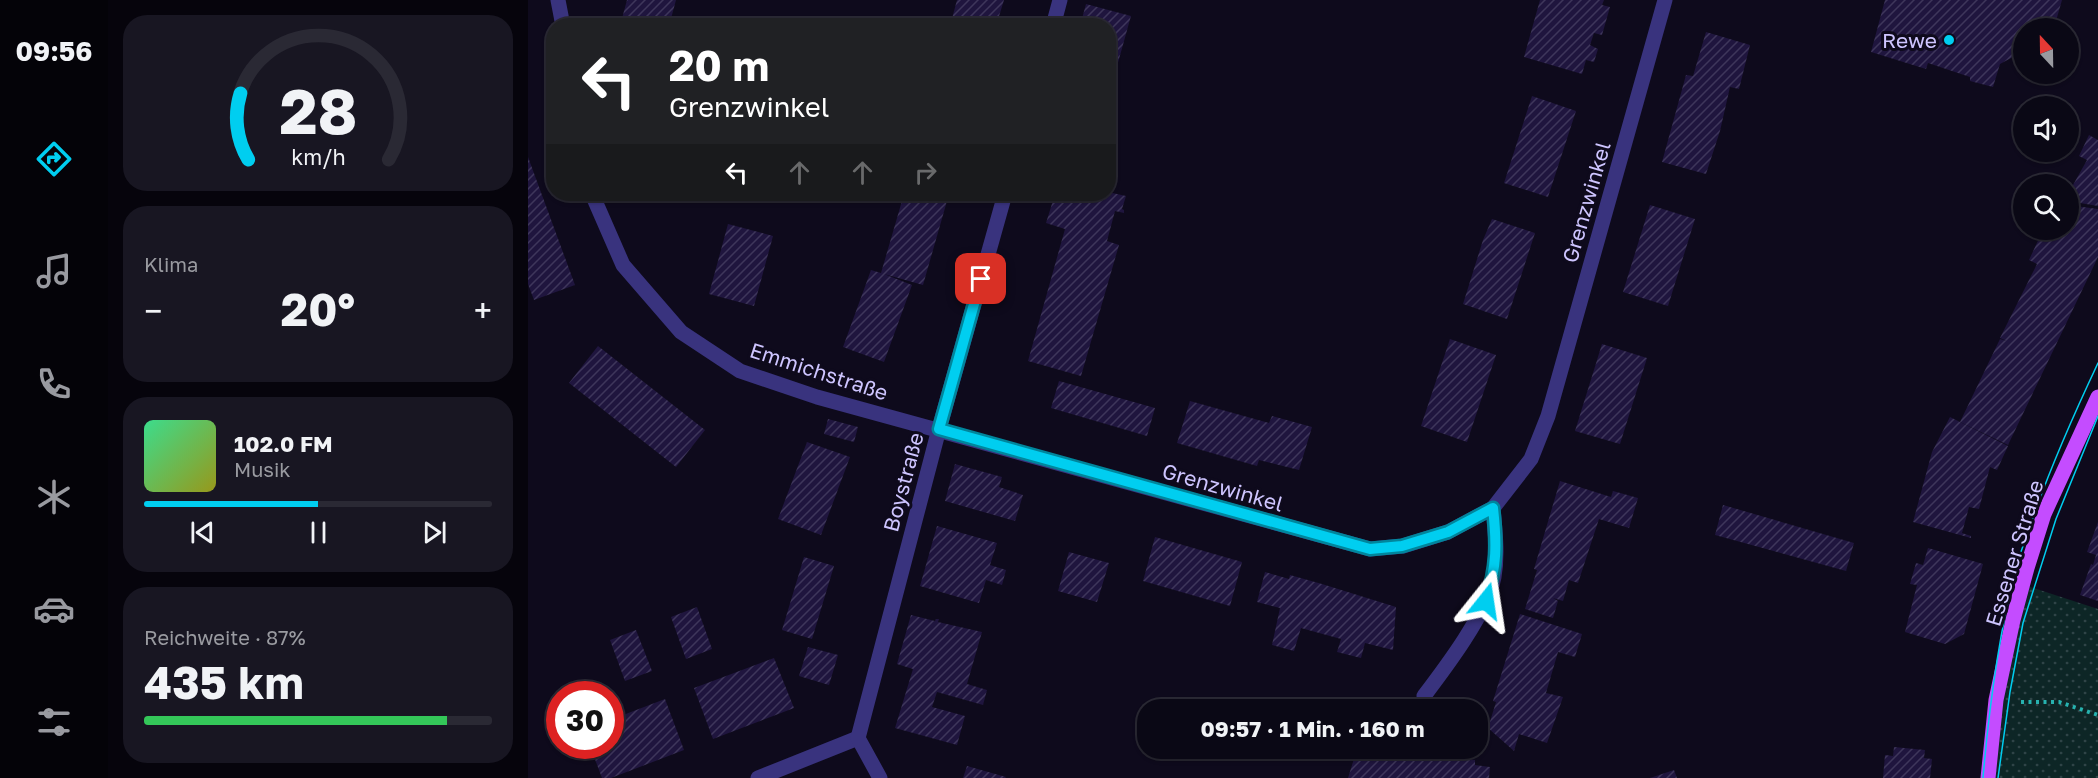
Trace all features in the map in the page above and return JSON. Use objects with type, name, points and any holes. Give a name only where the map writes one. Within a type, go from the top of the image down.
[{"type":"main road","name":"Essener Straße","points":[[1988,778],[1996,700],[2027,568],[2044,514],[2098,397]]},
{"type":"street","points":[[558,0],[561,18]]},
{"type":"street","points":[[1055,18],[1060,0]]},
{"type":"street","name":"Grenzwinkel","points":[[939,429],[1370,549],[1402,546],[1448,532],[1493,508],[1531,459],[1548,416],[1665,0]]},
{"type":"street","name":"Emmichstraße","points":[[595,201],[622,265],[681,332],[740,371],[818,397],[939,429]]},
{"type":"street","name":"Boystraße","points":[[858,738],[939,429],[1003,201]]},
{"type":"street","points":[[1424,696],[1486,601],[1493,579],[1497,547],[1493,508]]},
{"type":"street","points":[[758,778],[858,738],[880,778]]},
{"type":"path","points":[[1996,700],[2059,702],[2098,715]]},
{"type":"green space","points":[[2024,585],[2098,609],[2098,778],[1989,778]]},
{"type":"building","points":[[627,0],[676,0],[671,18],[622,18]]},
{"type":"building","points":[[957,0],[1004,0],[998,18],[952,18]]},
{"type":"building","points":[[1540,0],[1604,0],[1602,5],[1610,7],[1602,35],[1594,33],[1590,45],[1598,49],[1594,62],[1586,60],[1582,74],[1524,57]]},
{"type":"building","name":"Rewe","points":[[1885,0],[2062,0],[2057,18],[2013,18],[2013,57],[2000,64],[1993,87],[1970,81],[1970,77],[1928,63],[1926,69],[1871,52]]},
{"type":"building","points":[[1086,4],[1131,16],[1116,70],[1116,18],[1082,18]]},
{"type":"building","points":[[1706,32],[1750,45],[1739,89],[1730,87],[1720,131],[1706,174],[1662,162],[1686,75],[1693,76]]},
{"type":"building","points":[[1532,96],[1576,111],[1548,197],[1504,183]]},
{"type":"building","points":[[2089,135],[2098,140],[2098,206],[2079,203],[2079,174],[2087,160],[2079,156]]},
{"type":"building","points":[[528,157],[575,285],[534,300],[528,284]]},
{"type":"building","points":[[1116,194],[1126,196],[1122,209],[1124,213],[1115,211],[1107,241],[1119,245],[1081,376],[1028,361],[1065,229],[1046,223],[1053,201],[1116,201]]},
{"type":"building","points":[[902,201],[947,201],[923,285],[884,274],[912,285],[884,362],[843,347],[871,270],[881,273]]},
{"type":"building","points":[[1650,205],[1695,219],[1668,306],[1623,292]]},
{"type":"building","points":[[2079,206],[2098,209],[2098,257],[2008,445],[1960,422],[2000,339],[2007,341],[2000,338],[2037,264],[2029,260],[2038,240],[2079,240]]},
{"type":"building","points":[[1492,219],[1535,233],[1507,319],[1463,304]]},
{"type":"building","points":[[728,224],[773,236],[754,306],[709,294]]},
{"type":"building","points":[[1450,339],[1496,355],[1467,442],[1421,426]]},
{"type":"building","points":[[1602,344],[1647,358],[1620,444],[1575,431]]},
{"type":"building","points":[[598,346],[705,430],[676,467],[569,383]]},
{"type":"building","points":[[1059,381],[1155,408],[1147,436],[1051,408]]},
{"type":"building","points":[[1190,401],[1269,423],[1272,416],[1312,427],[1299,470],[1259,460],[1257,466],[1177,443]]},
{"type":"building","points":[[1950,417],[2008,446],[1997,470],[1990,467],[1979,509],[1969,507],[1962,533],[1971,538],[1913,522],[1932,452]]},
{"type":"building","points":[[828,419],[858,427],[854,442],[824,434]]},
{"type":"building","points":[[807,442],[850,457],[821,535],[778,519]]},
{"type":"building","points":[[955,464],[1002,477],[999,487],[1023,495],[1015,521],[945,501]]},
{"type":"building","points":[[1560,481],[1611,497],[1613,491],[1638,498],[1629,528],[1599,519],[1578,583],[1569,580],[1563,601],[1553,598],[1558,601],[1553,618],[1525,609],[1537,570],[1534,569]]},
{"type":"building","points":[[1723,505],[1854,543],[1846,571],[1715,535]]},
{"type":"building","points":[[2098,522],[2098,601],[2080,595],[2096,555],[2087,552]]},
{"type":"building","points":[[937,526],[997,543],[990,565],[1006,570],[1002,585],[986,580],[979,603],[920,586]]},
{"type":"building","points":[[1155,537],[1242,562],[1230,606],[1143,581]]},
{"type":"building","points":[[1928,548],[1983,564],[1964,634],[1945,644],[1905,632],[1917,585],[1910,584],[1916,563],[1923,565]]},
{"type":"building","points":[[1069,552],[1109,563],[1097,602],[1058,591]]},
{"type":"building","points":[[804,557],[834,566],[812,639],[782,630]]},
{"type":"building","points":[[1265,572],[1289,579],[1290,575],[1396,607],[1393,650],[1365,643],[1361,658],[1337,652],[1341,639],[1301,628],[1294,651],[1272,645],[1280,608],[1257,602]]},
{"type":"building","points":[[697,607],[712,649],[686,659],[671,617]]},
{"type":"building","points":[[1520,614],[1582,634],[1575,657],[1558,652],[1546,693],[1563,697],[1547,743],[1519,734],[1514,751],[1488,728],[1496,702],[1493,701]]},
{"type":"building","points":[[911,615],[935,621],[939,619],[938,622],[982,632],[967,684],[987,690],[983,705],[937,692],[932,707],[965,716],[957,745],[895,728],[913,669],[897,664]]},
{"type":"building","points":[[636,630],[652,671],[625,681],[610,640]]},
{"type":"building","points":[[808,647],[838,655],[829,685],[799,676]]},
{"type":"building","points":[[774,658],[794,708],[713,739],[694,688]]},
{"type":"building","points":[[665,699],[684,750],[611,778],[602,778],[595,759],[624,759],[624,715]]},
{"type":"building","points":[[1894,747],[1925,750],[1924,758],[1932,759],[1930,778],[1883,778],[1885,755],[1893,756]]},
{"type":"building","points":[[1354,759],[1468,759],[1475,760],[1475,765],[1490,767],[1489,778],[1348,778]]},
{"type":"building","points":[[967,766],[1006,777],[963,778]]},
{"type":"building","points":[[1674,770],[1677,778],[1650,778]]},
{"type":"tram line","points":[[1983,778],[1995,674],[2017,565],[2054,462],[2098,363]]},
{"type":"tram line","points":[[1998,778],[2010,692],[2023,623],[2056,519],[2098,416]]},
{"type":"place","name":"Rewe","points":[[1949,40]]},
{"type":"route","points":[[981,279],[939,429],[1370,549],[1402,546],[1448,532],[1493,508],[1497,547],[1493,579],[1486,601]]}]
